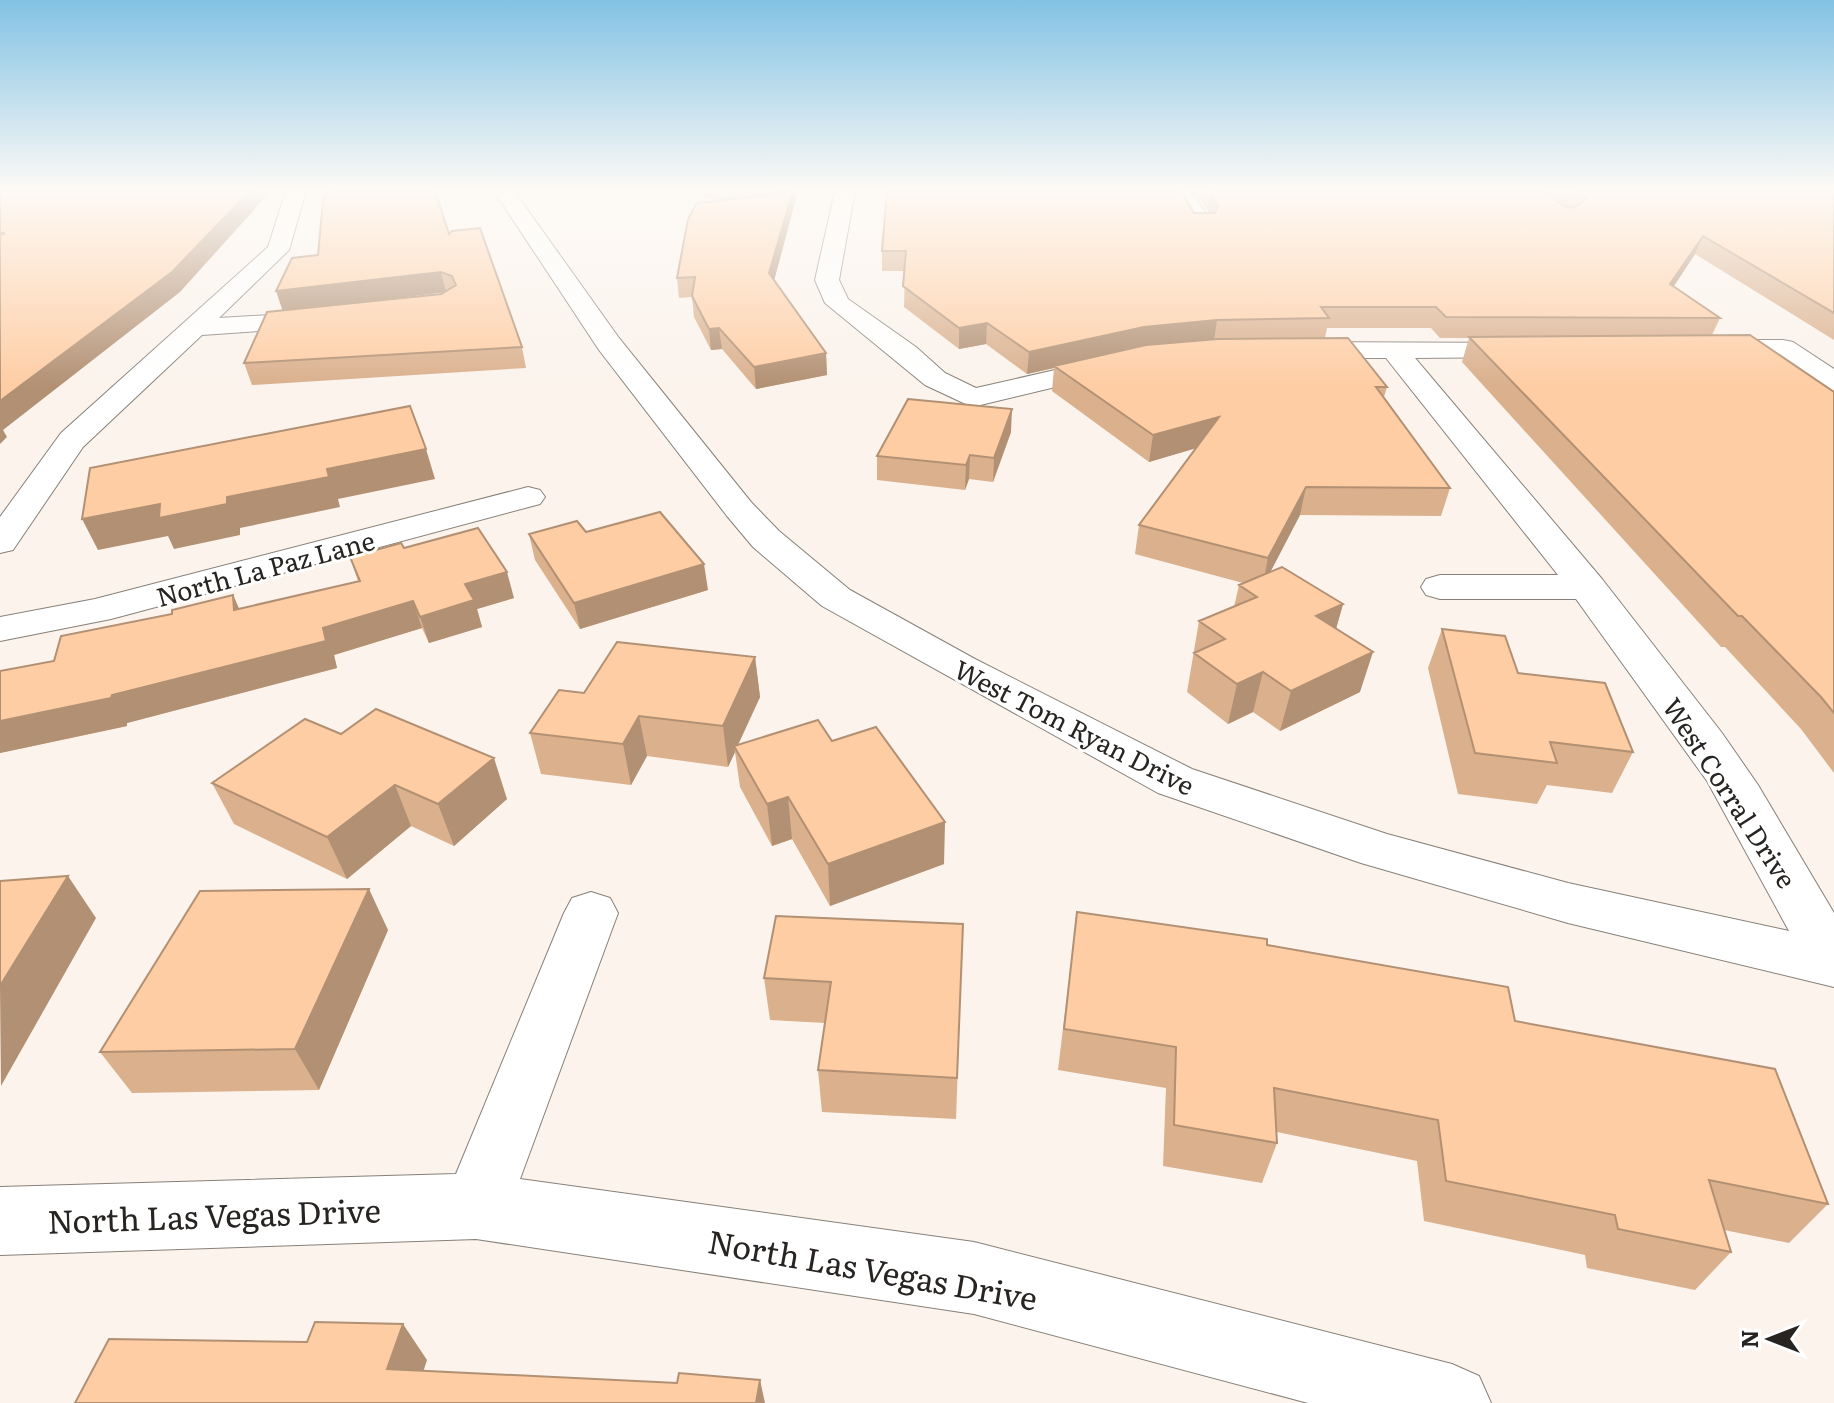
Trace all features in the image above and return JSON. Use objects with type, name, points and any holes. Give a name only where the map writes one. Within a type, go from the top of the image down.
[{"type":"street","points":[[0,542],[72,440],[147,367],[271,256]]},
{"type":"street","name":"West Tom Ryan Drive","points":[[549,256],[609,344],[766,539],[836,598],[960,668],[1175,781],[1379,850],[1568,903],[1834,964]]},
{"type":"street","points":[[832,256],[827,280],[838,303],[906,353],[935,379],[972,398],[1142,359]]},
{"type":"street","points":[[195,327],[261,326],[350,318]]},
{"type":"street","points":[[1689,348],[1783,348],[1834,382]]},
{"type":"street","name":"West Corral Drive","points":[[1393,349],[1588,587],[1708,746],[1781,864],[1834,964]]},
{"type":"street","points":[[1273,351],[1549,349]]},
{"type":"street","name":"North La Paz Lane","points":[[0,629],[97,611],[528,497]]},
{"type":"street","points":[[1440,587],[1588,587]]},
{"type":"street","points":[[476,1206],[591,913]]},
{"type":"street","name":"North Las Vegas Drive","points":[[0,1221],[476,1206],[974,1278],[1452,1403]]},
{"type":"building","points":[[0,256],[187,256],[172,272],[0,401]]},
{"type":"building","points":[[490,256],[522,347],[244,363],[267,312],[441,294],[456,285],[452,276],[441,272],[276,291],[292,258]]},
{"type":"building","points":[[681,256],[774,256],[769,273],[826,353],[754,367],[719,328],[709,329],[692,296],[695,277],[677,278]]},
{"type":"building","points":[[906,256],[1689,256],[1670,284],[1720,318],[1446,317],[1436,307],[1321,307],[1329,318],[1217,320],[1144,327],[1029,352],[987,323],[959,328],[903,286]]},
{"type":"building","points":[[1738,256],[1834,256],[1834,313]]},
{"type":"building","points":[[1750,335],[1834,392],[1834,713],[1469,337]]},
{"type":"building","points":[[1348,338],[1387,387],[1376,387],[1450,488],[1306,487],[1268,558],[1139,525],[1219,417],[1153,435],[1054,366],[1146,345],[1218,339]]},
{"type":"building","points":[[908,399],[1012,409],[994,458],[970,455],[966,465],[877,456]]},
{"type":"building","points":[[410,406],[426,449],[327,469],[329,477],[227,497],[227,504],[159,518],[160,504],[82,519],[90,468]]},
{"type":"building","points":[[660,512],[704,564],[574,603],[529,534],[577,521],[586,532]]},
{"type":"building","points":[[478,528],[507,572],[465,584],[474,600],[420,617],[413,601],[323,628],[326,641],[112,695],[111,698],[0,721],[0,671],[54,661],[61,636],[172,614],[172,610],[233,595],[234,610],[360,581],[350,557],[401,543],[404,548]]},
{"type":"building","points":[[1282,567],[1343,604],[1316,616],[1373,652],[1291,691],[1263,672],[1237,684],[1194,653],[1225,639],[1199,621],[1257,597],[1239,585]]},
{"type":"building","points":[[1442,629],[1505,636],[1518,673],[1605,683],[1633,752],[1550,742],[1557,763],[1475,753]]},
{"type":"building","points":[[617,642],[755,657],[723,726],[639,716],[623,744],[530,733],[559,690],[584,693]]},
{"type":"building","points":[[376,709],[494,758],[438,804],[395,785],[327,837],[212,783],[305,719],[341,734]]},
{"type":"building","points":[[818,720],[832,741],[876,727],[945,822],[828,864],[788,797],[767,804],[734,746]]},
{"type":"building","points":[[68,876],[0,986],[0,881]]},
{"type":"building","points":[[369,889],[295,1049],[100,1052],[200,891]]},
{"type":"building","points":[[1077,912],[1267,939],[1267,945],[1508,987],[1515,1021],[1775,1069],[1828,1204],[1709,1180],[1731,1252],[1618,1229],[1615,1215],[1446,1181],[1438,1120],[1274,1088],[1277,1143],[1174,1125],[1176,1047],[1064,1029]]},
{"type":"building","points":[[776,916],[963,924],[957,1078],[818,1070],[831,982],[764,978]]},
{"type":"building","points":[[315,1322],[403,1324],[387,1369],[677,1383],[679,1373],[760,1380],[756,1403],[75,1403],[109,1339],[307,1342]]}]
